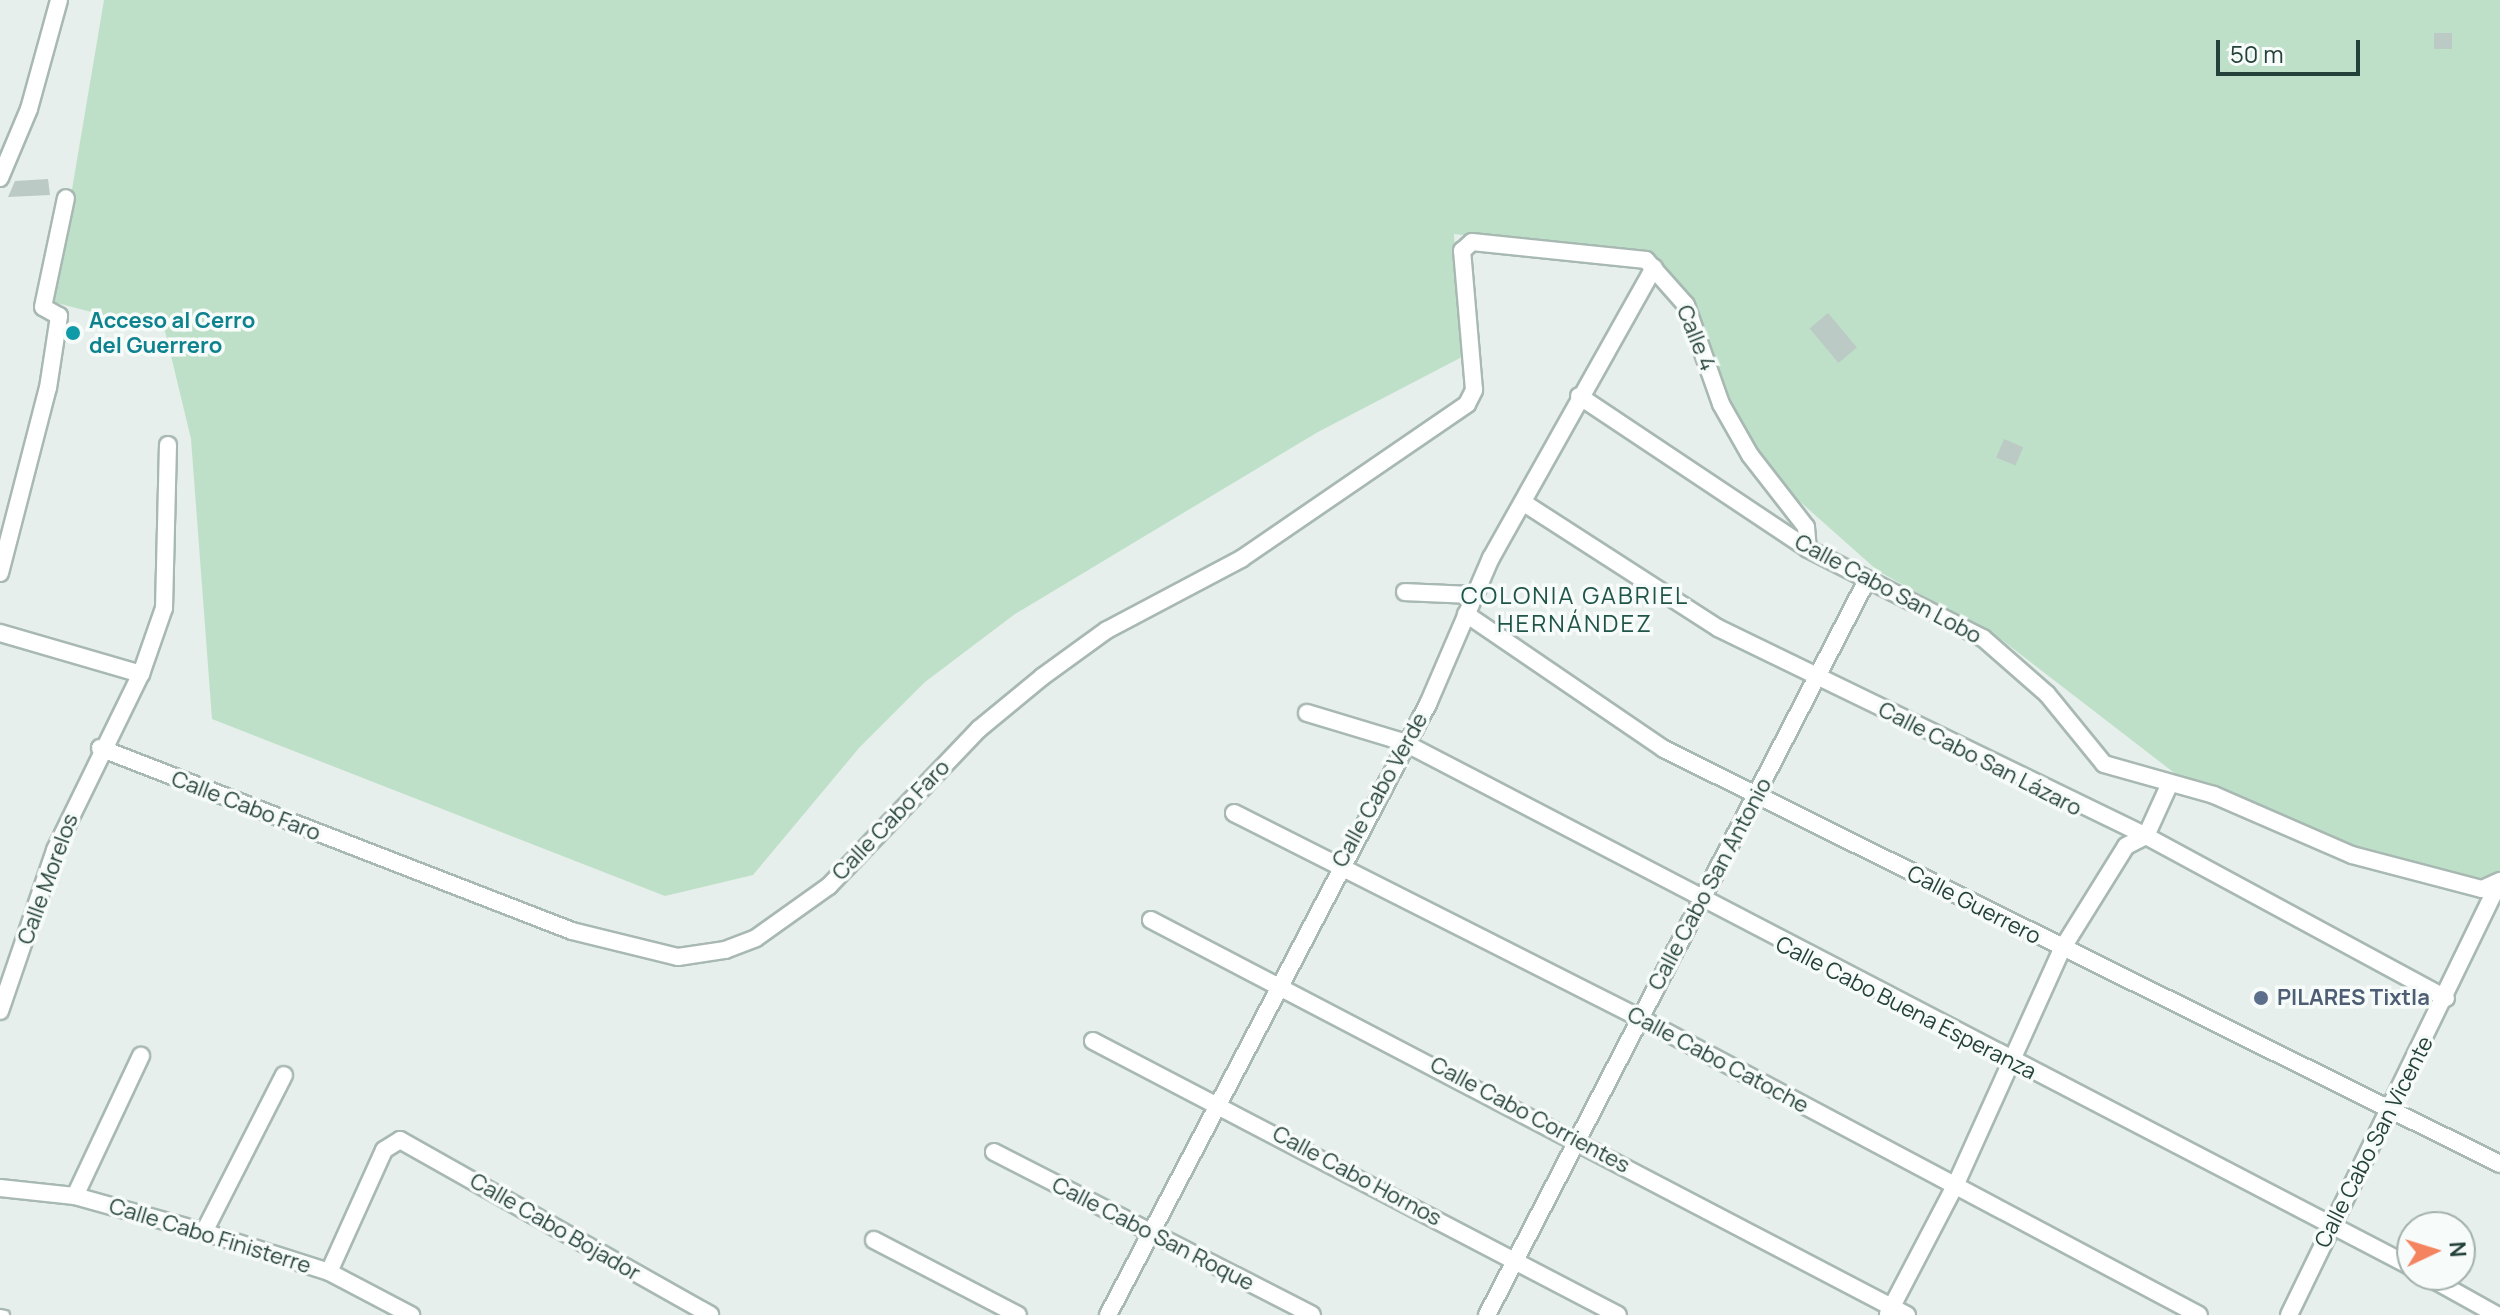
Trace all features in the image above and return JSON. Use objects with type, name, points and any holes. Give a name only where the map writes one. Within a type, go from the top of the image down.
[{"type":"street","points":[[0,178],[29,109],[59,0]]},
{"type":"street","points":[[0,573],[7,524],[48,388],[59,316],[43,307],[66,198]]},
{"type":"street","name":"Calle 4","points":[[1464,244],[1630,256],[1654,268],[1686,305],[1721,404],[1750,455],[1808,542]]},
{"type":"street","name":"Calle Cabo Faro","points":[[100,748],[572,931],[678,957],[725,950],[756,938],[829,886],[979,729],[1042,677],[1107,630],[1241,559],[1467,404],[1474,390],[1464,244]]},
{"type":"street","name":"Calle Cabo Verde","points":[[1108,1315],[1403,742],[1475,595],[1579,396],[1654,268]]},
{"type":"street","name":"Calle Cabo San Lobo","points":[[1579,396],[1867,580],[1983,638],[2047,694],[2104,764],[2254,810],[2352,855],[2482,889],[2500,882]]},
{"type":"street","name":"Calle Morelos","points":[[0,1011],[55,850],[100,748],[141,674],[164,608],[168,445]]},
{"type":"street","name":"Calle Cabo San Lázaro","points":[[1524,503],[1718,628],[2146,836],[2446,998]]},
{"type":"street","name":"Calle Cabo San Antonio","points":[[1487,1315],[1638,1017],[1703,904],[1867,580]]},
{"type":"street","points":[[1405,592],[1475,595]]},
{"type":"street","name":"Calle Guerrero","points":[[1466,614],[1664,749],[2500,1164]]},
{"type":"street","points":[[0,633],[141,674]]},
{"type":"street","name":"Calle Cabo Buena Esperanza","points":[[1307,713],[1403,742],[1703,904],[2333,1223],[2396,1258]]},
{"type":"street","points":[[1889,1311],[1955,1186],[2062,949],[2126,846],[2146,836],[2170,783]]},
{"type":"street","name":"Calle Cabo Catoche","points":[[1234,813],[1638,1017],[2199,1315]]},
{"type":"street","name":"Calle Cabo San Vicente","points":[[2289,1315],[2500,882]]},
{"type":"street","name":"Calle Cabo Corrientes","points":[[1151,920],[1280,982],[1889,1311],[1907,1315]]},
{"type":"street","name":"Calle Cabo Hornos","points":[[1093,1041],[1216,1102],[1618,1315]]},
{"type":"street","points":[[75,1196],[141,1056]]},
{"type":"street","points":[[204,1232],[284,1075]]},
{"type":"street","name":"Calle Cabo Bojador","points":[[329,1272],[384,1150],[400,1140],[707,1314]]},
{"type":"street","name":"Calle Cabo San Roque","points":[[994,1152],[1312,1315]]},
{"type":"street","name":"Calle Cabo Finisterre","points":[[0,1188],[75,1196],[204,1232],[329,1272],[411,1315]]},
{"type":"street","points":[[874,1240],[1018,1315]]},
{"type":"street","points":[[2454,1291],[2497,1315]]},
{"type":"green space","points":[[104,0],[2500,0],[2500,870],[2486,882],[2358,853],[2177,775],[1998,637],[1878,571],[1770,475],[1658,261],[1454,234],[1462,357],[1318,432],[1015,614],[925,682],[859,748],[753,875],[665,896],[212,719],[191,439],[165,331],[53,302]]},
{"type":"building","points":[[2434,33],[2452,33],[2452,49],[2434,49]]},
{"type":"building","points":[[48,179],[50,195],[8,197],[15,181]]},
{"type":"building","points":[[1828,313],[1857,347],[1839,363],[1810,328]]},
{"type":"building","points":[[2004,439],[2023,447],[2016,466],[1996,457]]},
{"type":"place","name":"Acceso al Cerro del Guerrero","points":[[73,333]]},
{"type":"place","name":"PILARES Tixtla","points":[[2261,998]]},
{"type":"district","name":"COLONIA GABRIEL HERNÁNDEZ","points":[[1575,609]]}]
